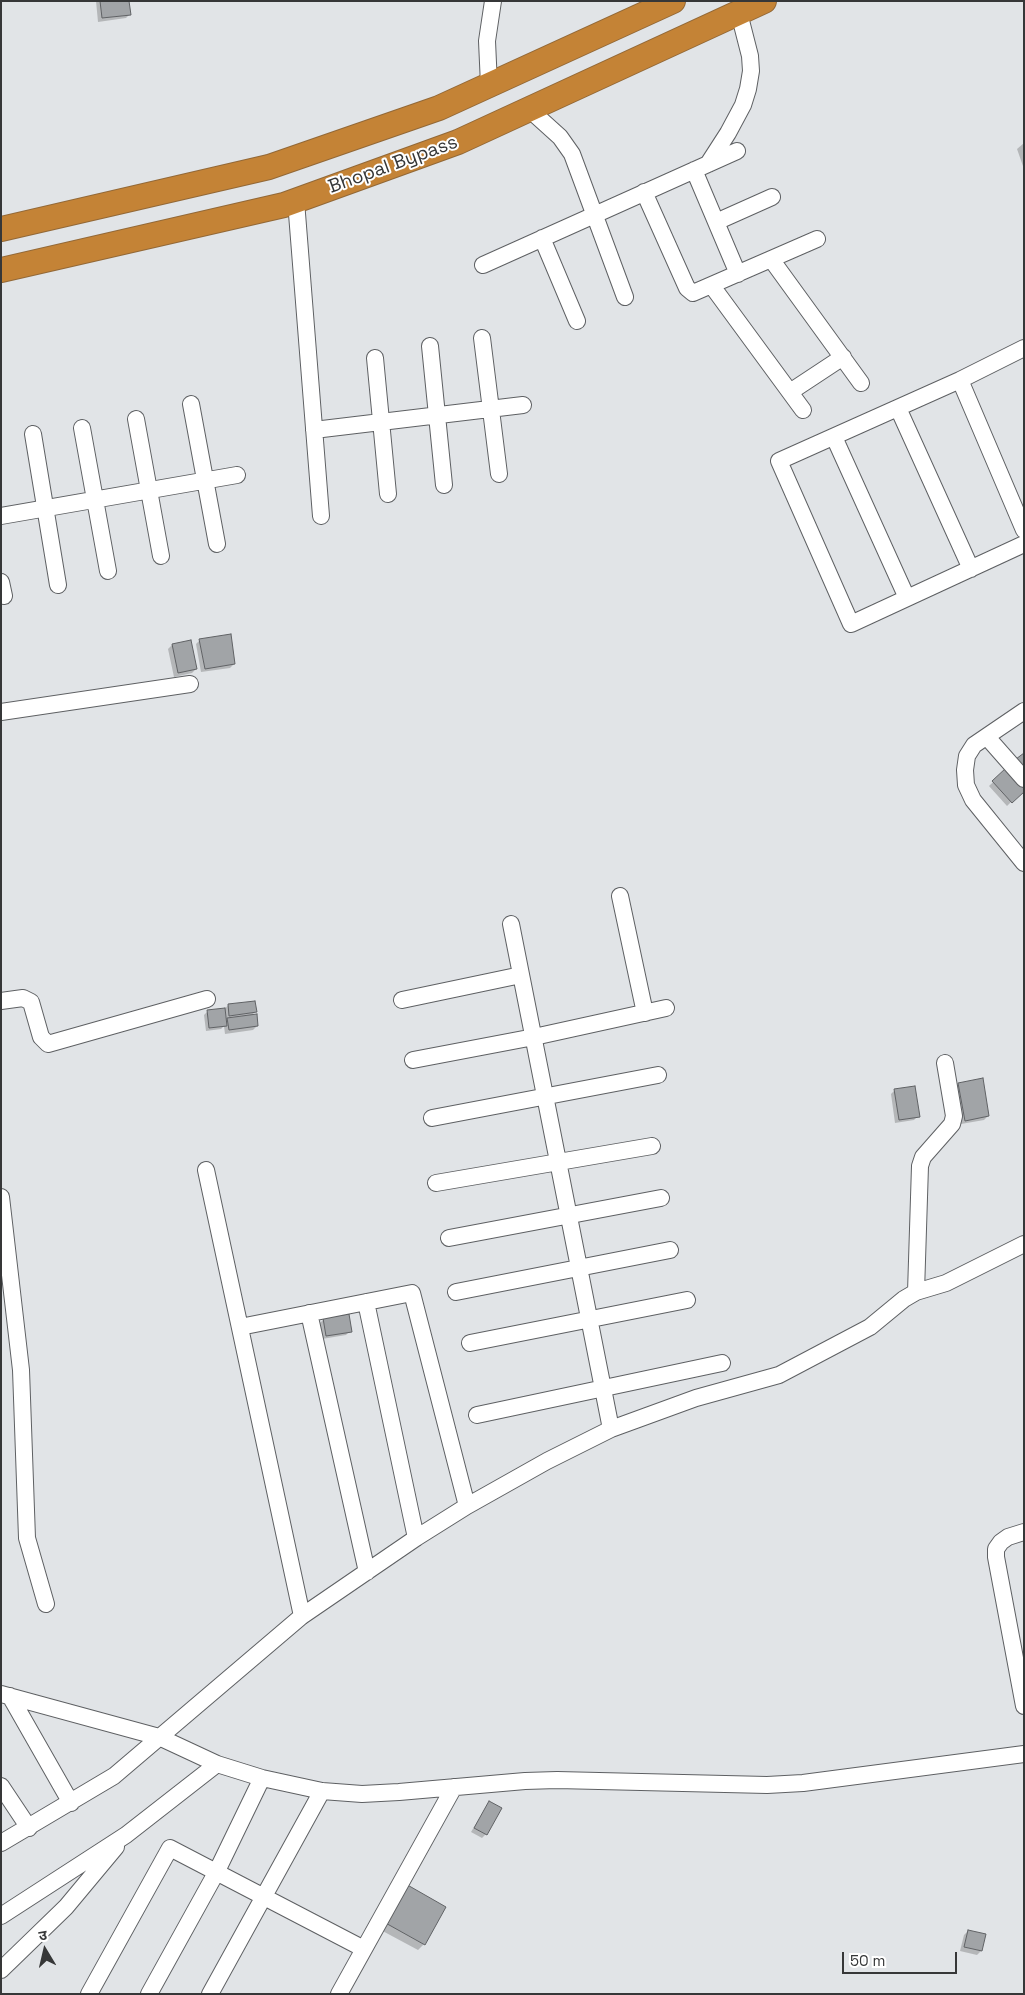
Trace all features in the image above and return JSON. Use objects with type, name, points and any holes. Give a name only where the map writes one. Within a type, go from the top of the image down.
[{"type":"highway","name":"Bhopal Bypass","points":[[1,228],[269,167],[439,108],[673,1]]},
{"type":"highway","name":"Bhopal Bypass","points":[[1,270],[296,201],[458,142],[764,1]]},
{"type":"street","points":[[489,85],[488,32],[493,1]]},
{"type":"street","points":[[701,167],[728,133],[743,105],[748,89],[750,56],[739,13]]},
{"type":"street","points":[[529,109],[560,137],[572,154],[625,297]]},
{"type":"street","points":[[483,265],[737,151]]},
{"type":"street","points":[[701,167],[716,222],[738,274]]},
{"type":"street","points":[[644,192],[687,288],[693,293],[817,239]]},
{"type":"street","points":[[716,222],[772,197]]},
{"type":"street","points":[[296,201],[321,516]]},
{"type":"street","points":[[542,238],[577,320]]},
{"type":"street","points":[[771,259],[861,383]]},
{"type":"street","points":[[712,286],[803,410]]},
{"type":"street","points":[[482,338],[499,474]]},
{"type":"street","points":[[430,346],[444,485]]},
{"type":"street","points":[[1023,351],[779,461],[851,624],[1024,544]]},
{"type":"street","points":[[790,392],[842,357]]},
{"type":"street","points":[[375,358],[388,494]]},
{"type":"street","points":[[960,380],[1024,530]]},
{"type":"street","points":[[191,404],[217,544]]},
{"type":"street","points":[[314,430],[523,405]]},
{"type":"street","points":[[898,408],[971,569]]},
{"type":"street","points":[[136,420],[161,556]]},
{"type":"street","points":[[82,428],[108,571]]},
{"type":"street","points":[[33,434],[58,584]]},
{"type":"street","points":[[834,436],[907,598]]},
{"type":"street","points":[[1,516],[237,475]]},
{"type":"street","points":[[1,712],[190,684]]},
{"type":"street","points":[[1024,711],[974,745],[967,756],[965,770],[966,785],[973,800],[1024,863]]},
{"type":"street","points":[[987,737],[1024,779]]},
{"type":"street","points":[[620,896],[645,1013]]},
{"type":"street","points":[[511,924],[611,1429]]},
{"type":"street","points":[[402,1000],[522,975]]},
{"type":"street","points":[[1,1000],[23,998],[31,1002],[41,1037],[48,1044],[207,999]]},
{"type":"street","points":[[413,1060],[534,1037],[666,1008]]},
{"type":"street","points":[[916,1292],[920,1166],[923,1157],[930,1148],[948,1131],[954,1116],[945,1063]]},
{"type":"street","points":[[432,1118],[658,1075]]},
{"type":"street","points":[[436,1183],[652,1146]]},
{"type":"street","points":[[206,1170],[302,1616]]},
{"type":"street","points":[[1,1197],[22,1390],[27,1538],[46,1604]]},
{"type":"street","points":[[449,1238],[661,1198]]},
{"type":"street","points":[[1,1843],[71,1803],[121,1770],[302,1616],[416,1538],[467,1506],[547,1461],[611,1429],[696,1398],[779,1375],[870,1327],[916,1292],[946,1283],[1024,1244]]},
{"type":"street","points":[[456,1292],[670,1250]]},
{"type":"street","points":[[240,1327],[412,1293],[467,1506]]},
{"type":"street","points":[[470,1343],[687,1300]]},
{"type":"street","points":[[366,1302],[416,1538]]},
{"type":"street","points":[[309,1313],[366,1572]]},
{"type":"street","points":[[477,1415],[722,1363]]},
{"type":"street","points":[[1024,1532],[1008,1537],[1001,1542],[996,1549],[996,1557],[1024,1706]]},
{"type":"street","points":[[6,1695],[159,1737],[217,1764],[262,1778],[322,1791],[372,1793],[557,1780],[767,1785],[803,1783],[1024,1754]]},
{"type":"street","points":[[6,1695],[71,1803]]},
{"type":"street","points":[[1,1916],[126,1835],[217,1764]]},
{"type":"street","points":[[149,1994],[216,1872],[262,1778]]},
{"type":"street","points":[[1,1786],[29,1828]]},
{"type":"street","points":[[339,1994],[454,1787]]},
{"type":"street","points":[[210,1994],[322,1791]]},
{"type":"street","points":[[1,1970],[66,1907],[126,1835]]},
{"type":"street","points":[[89,1994],[170,1848],[364,1949]]},
{"type":"building","points":[[100,1],[129,1],[131,15],[102,18]]},
{"type":"building","points":[[231,634],[235,664],[205,669],[199,639]]},
{"type":"building","points":[[191,640],[197,669],[178,673],[172,644]]},
{"type":"building","points":[[1024,753],[1024,770],[1016,759]]},
{"type":"building","points":[[1006,768],[1024,788],[1024,792],[1012,803],[992,781]]},
{"type":"building","points":[[255,1001],[257,1012],[229,1016],[228,1004]]},
{"type":"building","points":[[225,1008],[227,1026],[209,1028],[207,1010]]},
{"type":"building","points":[[257,1014],[258,1026],[229,1030],[227,1018]]},
{"type":"building","points":[[983,1078],[989,1116],[965,1121],[958,1083]]},
{"type":"building","points":[[915,1086],[920,1117],[899,1120],[894,1089]]},
{"type":"building","points":[[349,1314],[352,1332],[326,1336],[323,1318]]},
{"type":"building","points":[[489,1801],[502,1808],[487,1835],[474,1828]]},
{"type":"building","points":[[404,1883],[446,1907],[425,1945],[382,1921]]},
{"type":"building","points":[[968,1930],[986,1934],[982,1951],[964,1947]]}]
